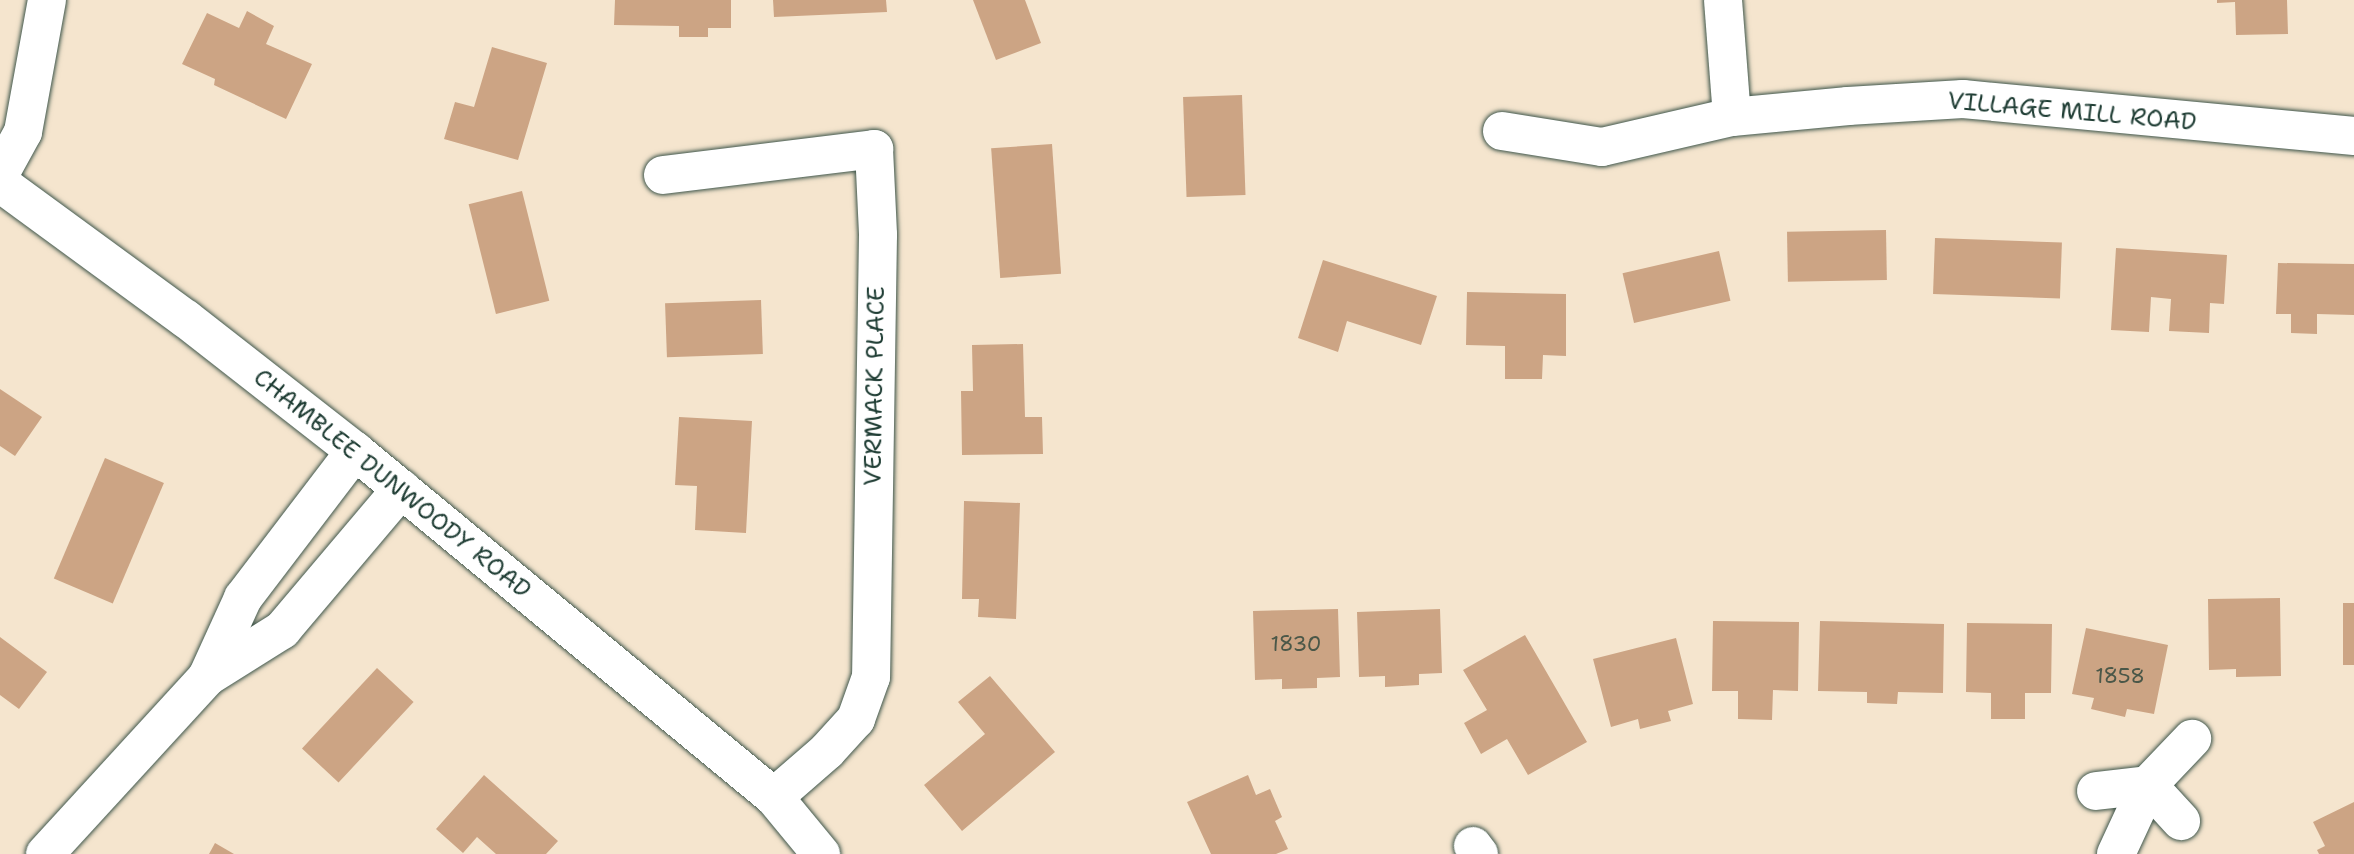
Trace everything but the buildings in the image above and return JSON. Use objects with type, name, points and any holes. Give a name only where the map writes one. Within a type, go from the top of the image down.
[{"type":"street","points":[[0,174],[23,132],[47,0]]},
{"type":"street","points":[[1723,0],[1732,117]]},
{"type":"street","name":"VILLAGE MILL ROAD","points":[[1502,131],[1602,148],[1732,117],[1963,99],[2354,136]]},
{"type":"street","name":"VERMACK PLACE","points":[[663,175],[874,149],[878,235],[871,677],[856,719],[827,751],[774,797]]},
{"type":"street","name":"CHAMBLEE DUNWOODY ROAD","points":[[0,183],[186,319],[355,451],[774,797],[821,854]]},
{"type":"street","points":[[206,677],[243,598],[355,451]]},
{"type":"street","points":[[45,854],[206,677],[282,630],[401,489]]},
{"type":"street","points":[[2116,854],[2148,785],[2192,739]]},
{"type":"street","points":[[2096,791],[2148,785]]},
{"type":"street","points":[[2148,785],[2181,821]]}]
